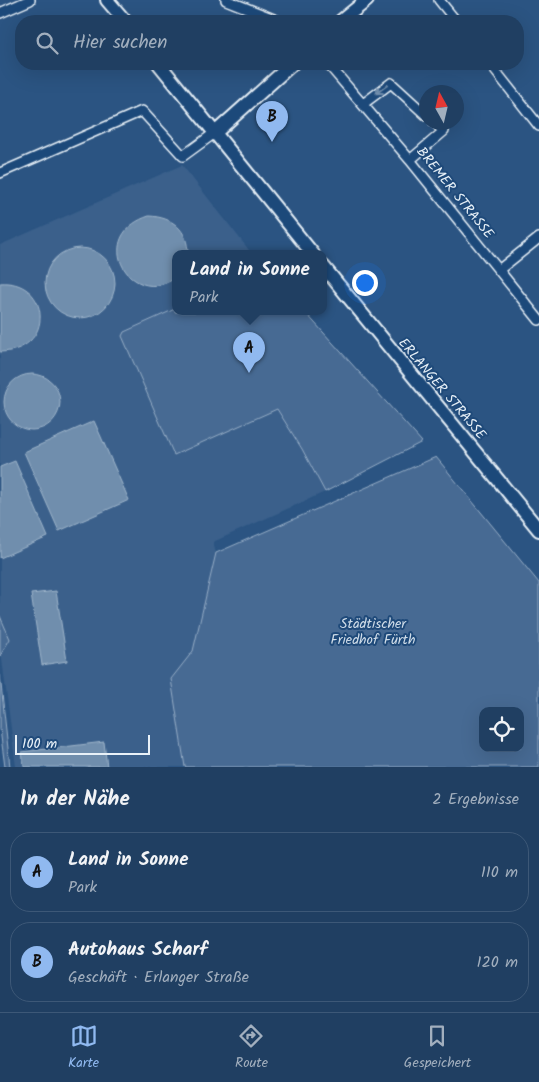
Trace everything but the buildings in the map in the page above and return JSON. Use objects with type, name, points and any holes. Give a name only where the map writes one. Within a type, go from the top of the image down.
[{"type":"main road","points":[[107,0],[120,15]]},
{"type":"main road","points":[[348,15],[367,0]]},
{"type":"main road","points":[[164,70],[310,250]]},
{"type":"main road","points":[[216,132],[285,70]]},
{"type":"main road","name":"ERLANGER STRASSE","points":[[327,271],[539,530]]},
{"type":"street","points":[[0,13],[30,0]]},
{"type":"street","points":[[226,0],[263,15]]},
{"type":"street","points":[[439,0],[451,15]]},
{"type":"street","name":"BREMER STRASSE","points":[[333,70],[500,269],[539,320]]},
{"type":"street","points":[[495,70],[539,126]]},
{"type":"street","points":[[363,104],[391,83],[419,109]]},
{"type":"street","points":[[0,173],[142,111],[183,156],[216,132]]},
{"type":"street","points":[[410,160],[443,130]]},
{"type":"street","points":[[500,269],[539,238]]},
{"type":"shaded area","points":[[182,165],[249,250],[172,250],[172,310],[124,332],[277,409],[325,492],[213,542],[216,553],[193,651],[171,679],[185,767],[16,767],[0,644],[0,245]]},
{"type":"shaded area","points":[[149,216],[165,219],[178,226],[185,238],[188,250],[172,250],[172,279],[159,285],[144,284],[131,277],[123,266],[119,253],[121,238],[131,226]]},
{"type":"shaded area","points":[[80,248],[93,251],[105,258],[112,270],[115,283],[112,296],[105,308],[93,315],[80,318],[67,315],[55,308],[48,296],[45,283],[48,270],[55,258],[67,251]]},
{"type":"shaded area","points":[[0,283],[17,285],[29,292],[37,303],[40,316],[38,329],[31,340],[18,349],[0,352]]},
{"type":"shaded area","points":[[32,374],[43,376],[52,382],[58,391],[60,402],[58,413],[52,422],[43,428],[32,430],[21,428],[12,422],[6,413],[4,402],[6,391],[12,382],[21,376]]},
{"type":"shaded area","points":[[94,421],[129,500],[59,531],[24,452]]},
{"type":"shaded area","points":[[15,461],[48,537],[0,558],[0,467]]},
{"type":"shaded area","points":[[56,591],[67,661],[42,665],[31,594]]},
{"type":"shaded area","points":[[104,742],[107,767],[24,767],[22,752]]},
{"type":"green space","points":[[172,310],[172,315],[308,315],[422,442],[325,492],[302,449],[277,409],[174,455],[122,336],[124,332]]},
{"type":"green space","name":"Städtischer Friedhof Fürth","points":[[436,457],[539,583],[539,767],[185,767],[171,679],[193,651],[216,553]]},
{"type":"green space","points":[[0,616],[10,639],[0,656]]},
{"type":"green space","points":[[0,675],[10,767],[5,767],[0,729]]},
{"type":"place","name":"Autohaus Scharf","points":[[272,142]]},
{"type":"place","name":"Land in Sonne","points":[[249,373]]}]
